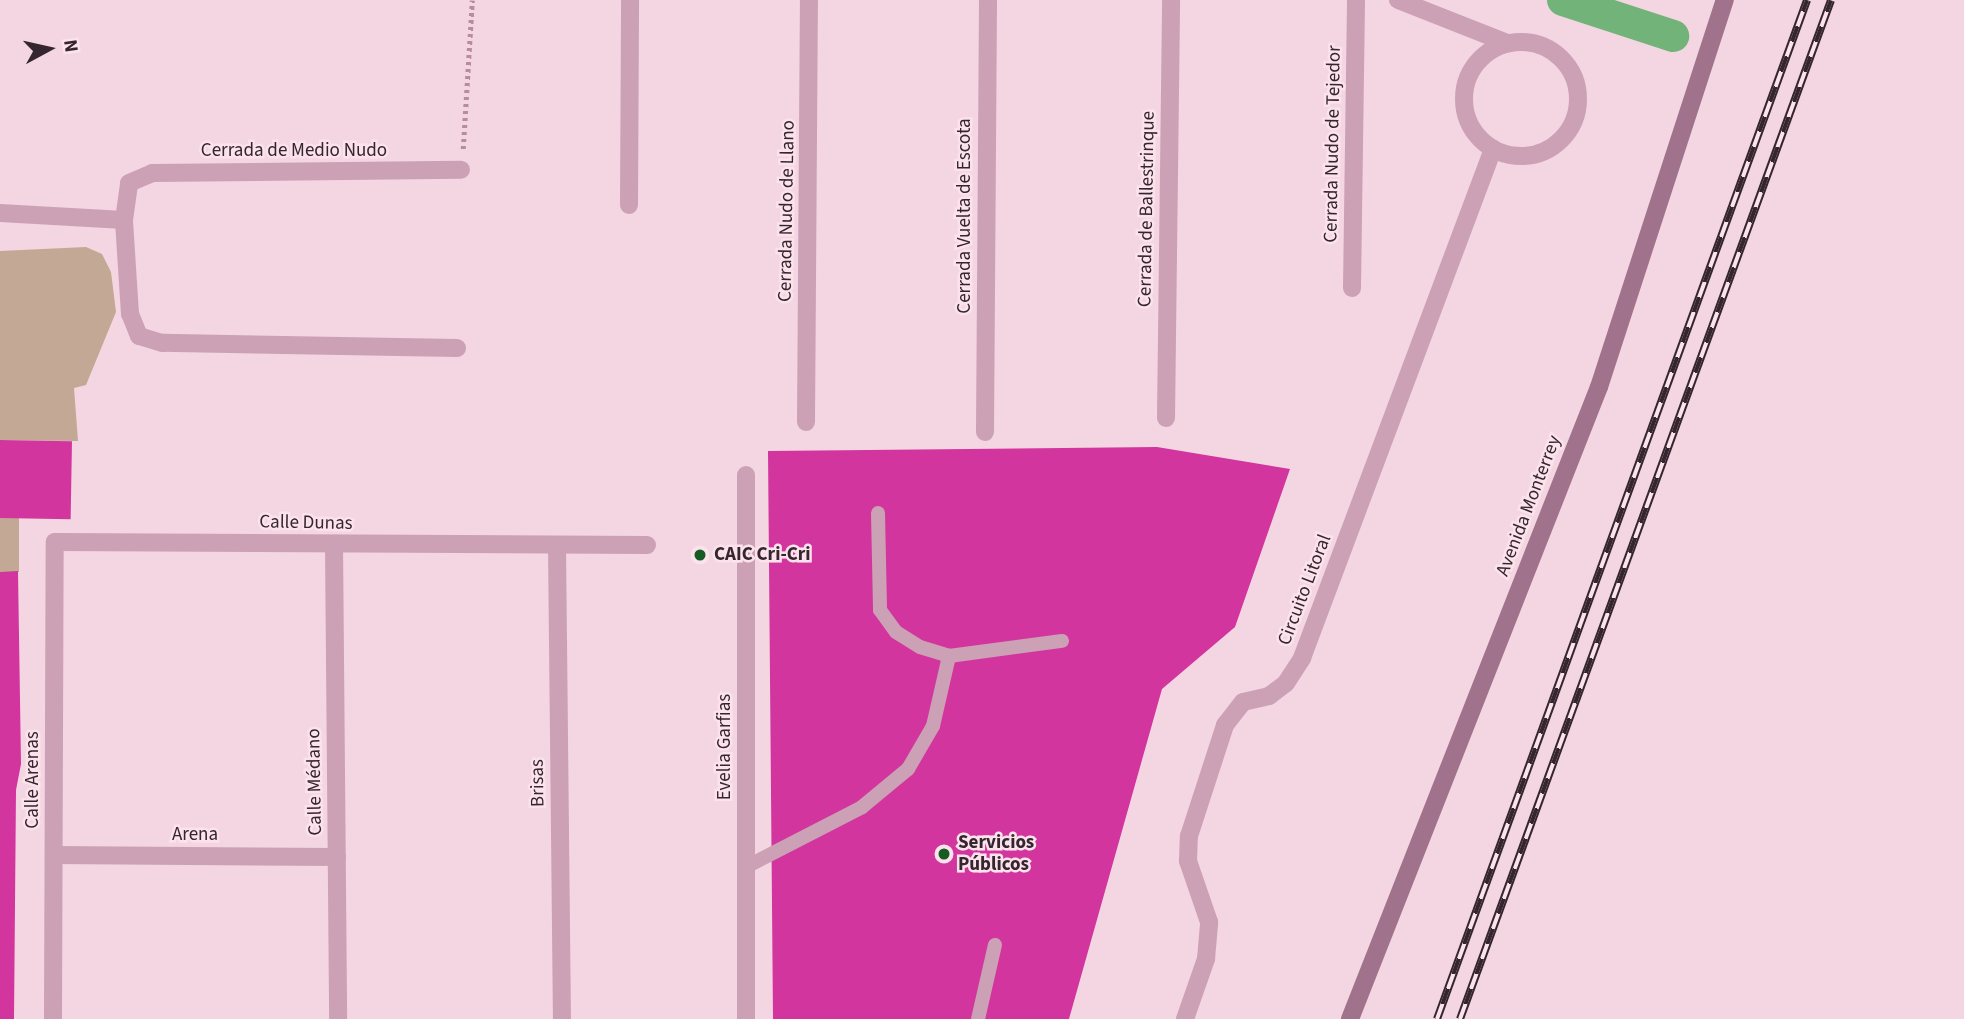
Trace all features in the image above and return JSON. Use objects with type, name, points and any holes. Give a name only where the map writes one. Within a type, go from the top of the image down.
[{"type":"street","points":[[629,205],[630,0]]},
{"type":"street","name":"Cerrada Nudo de Llano","points":[[806,422],[809,0]]},
{"type":"street","name":"Cerrada Vuelta de Escota","points":[[985,432],[988,0]]},
{"type":"street","name":"Cerrada de Ballestrinque","points":[[1166,418],[1171,0]]},
{"type":"street","name":"Cerrada Nudo de Tejedor","points":[[1352,288],[1356,0]]},
{"type":"street","points":[[1398,0],[1507,43],[1529,42],[1550,50],[1567,65],[1576,85],[1578,107],[1571,128],[1556,145],[1525,155],[1493,149],[1473,131],[1464,105],[1468,78],[1483,56],[1507,43]]},
{"type":"street","name":"Avenida Monterrey","points":[[1350,1019],[1598,387],[1725,0]]},
{"type":"street","name":"Circuito Litoral","points":[[1185,1019],[1206,959],[1209,922],[1188,861],[1189,836],[1225,724],[1243,702],[1269,696],[1286,683],[1302,658],[1493,149]]},
{"type":"street","name":"Cerrada de Medio Nudo","points":[[124,220],[129,183],[152,173],[461,170]]},
{"type":"street","points":[[0,213],[124,220],[130,314],[139,336],[162,343],[457,348]]},
{"type":"street","name":"Evelia Garfias","points":[[746,475],[746,1019]]},
{"type":"street","name":"Calle Dunas","points":[[55,542],[647,545]]},
{"type":"street","name":"Calle Arenas","points":[[53,1019],[55,542]]},
{"type":"street","name":"Calle Médano","points":[[334,544],[338,1019]]},
{"type":"street","name":"Brisas","points":[[557,546],[562,1019]]},
{"type":"street","name":"Arena","points":[[54,855],[337,857]]},
{"type":"lane","points":[[878,513],[880,610],[896,632],[919,647],[949,656],[1062,641]]},
{"type":"lane","points":[[746,867],[862,807],[908,769],[933,726],[949,656]]},
{"type":"lane","points":[[978,1019],[995,945]]},
{"type":"path","points":[[461,170],[472,0]]},
{"type":"shaded area","points":[[86,247],[102,254],[111,272],[116,312],[86,385],[74,388],[78,441],[0,440],[0,251]]},
{"type":"shaded area","points":[[0,518],[19,518],[19,572],[0,572]]},
{"type":"building","points":[[0,440],[72,441],[71,519],[0,518]]},
{"type":"building","name":"Servicios Públicos","points":[[1157,447],[1290,469],[1235,627],[1162,689],[1069,1019],[773,1019],[768,451]]},
{"type":"building","points":[[18,571],[21,764],[16,790],[14,1019],[0,1019],[0,572]]},
{"type":"waterway","points":[[1563,0],[1673,36]]},
{"type":"railway","points":[[1437,1019],[1807,0]]},
{"type":"railway","points":[[1460,1019],[1831,0]]},
{"type":"place","name":"CAIC Cri-Cri","points":[[700,555]]},
{"type":"place","name":"Servicios Públicos","points":[[944,854]]}]
